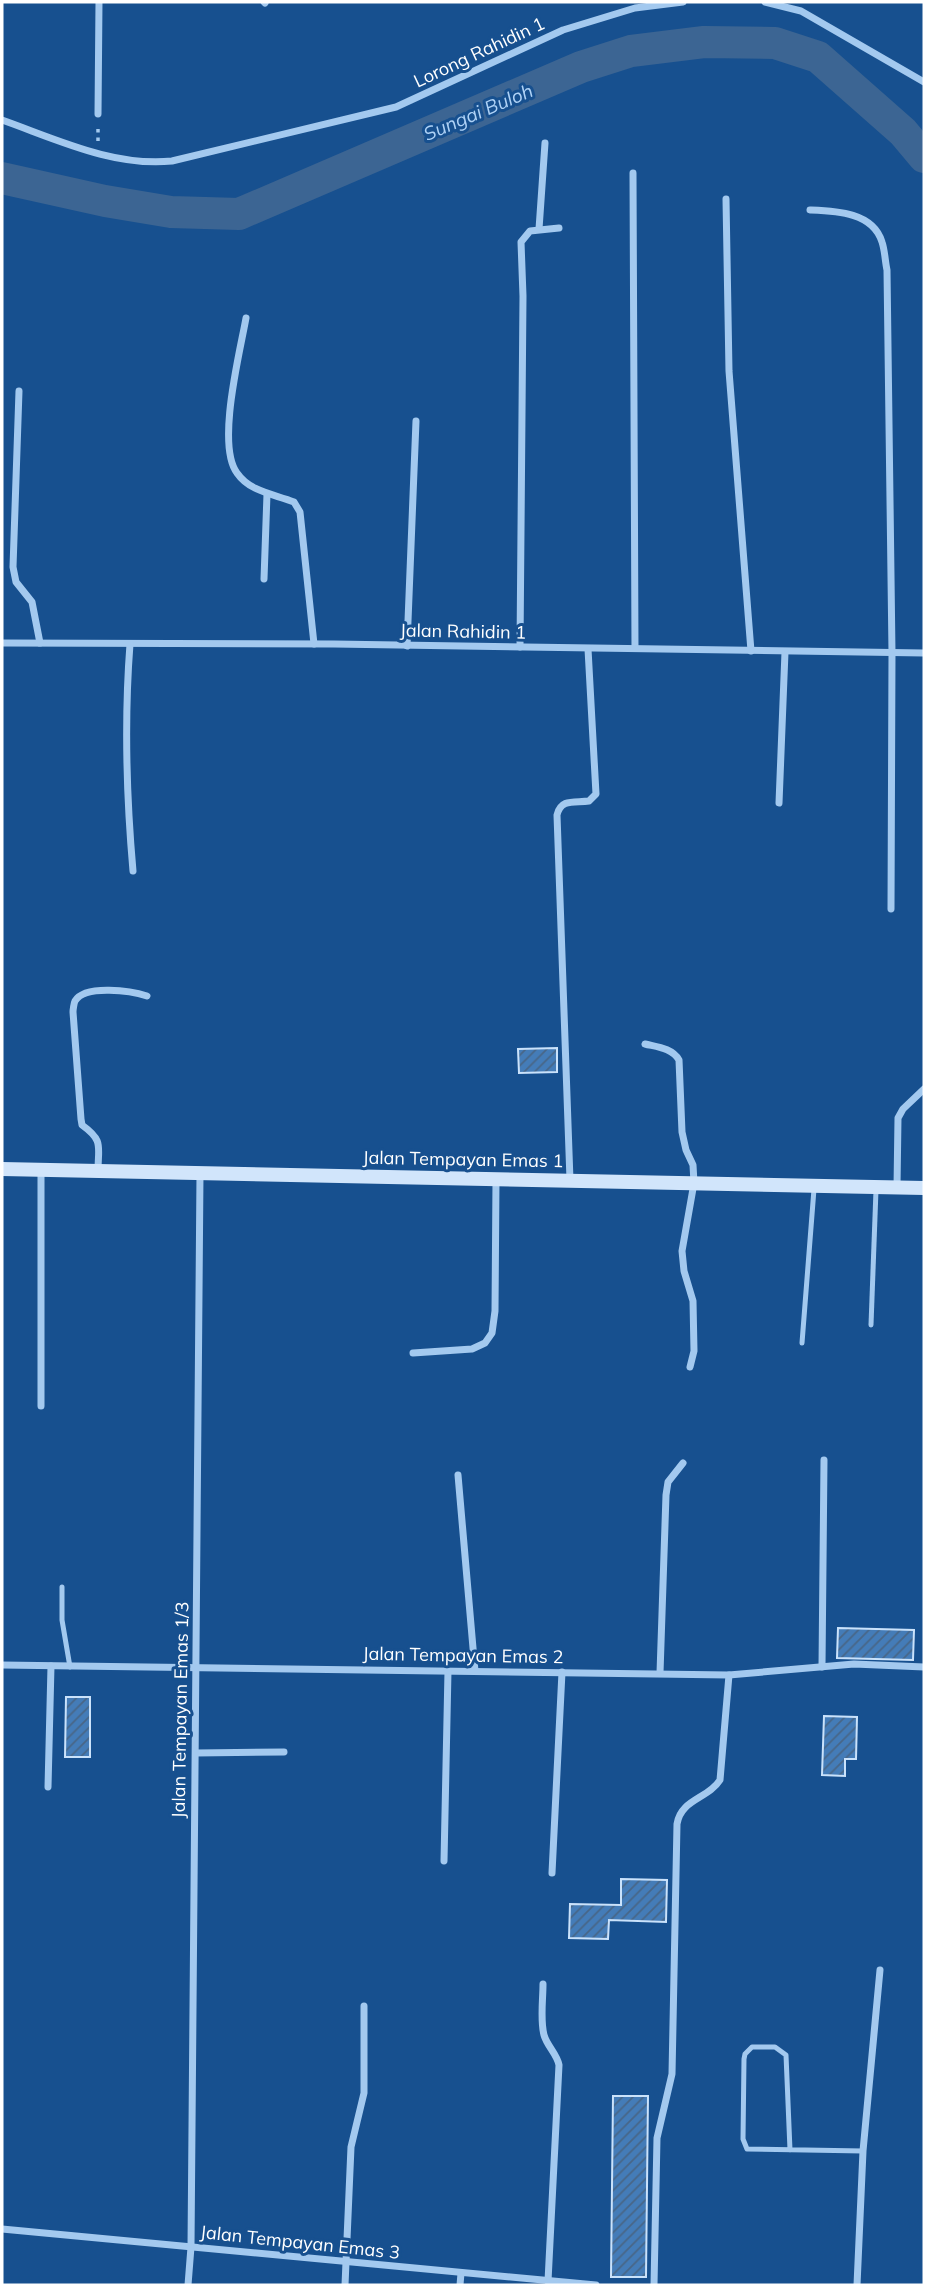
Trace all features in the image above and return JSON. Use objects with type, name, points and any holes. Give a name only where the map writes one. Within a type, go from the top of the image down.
[{"type":"street","points":[[98,114],[99,2]]},
{"type":"street","name":"Lorong Rahidin 1","points":[[2,120],[98,154],[152,163],[172,161],[396,107],[563,30],[635,8],[683,2]]},
{"type":"street","points":[[765,2],[801,11],[924,82]]},
{"type":"street","points":[[539,229],[545,143]]},
{"type":"street","points":[[633,173],[635,648]]},
{"type":"street","points":[[726,199],[729,371],[751,651]]},
{"type":"street","points":[[810,211],[832,211],[866,220],[876,229],[882,241],[887,270],[892,653],[891,909]]},
{"type":"street","points":[[520,647],[523,296],[520,251],[524,236],[539,229],[559,228]]},
{"type":"street","points":[[246,318],[232,392],[230,461],[236,473],[246,483],[267,494],[294,502],[300,512],[314,644]]},
{"type":"street","points":[[19,391],[13,567],[16,582],[32,602],[40,643]]},
{"type":"street","points":[[407,646],[416,421]]},
{"type":"street","points":[[264,579],[267,494]]},
{"type":"street","name":"Jalan Rahidin 1","points":[[2,643],[314,644],[924,653]]},
{"type":"street","points":[[130,643],[125,707],[126,783],[133,871]]},
{"type":"street","points":[[570,1180],[557,815],[560,806],[565,803],[589,801],[596,794],[589,649]]},
{"type":"street","points":[[779,803],[785,652]]},
{"type":"street","points":[[98,1171],[98,1139],[82,1125],[81,1119],[73,1012],[75,1002],[81,995],[92,992],[132,991],[147,996]]},
{"type":"street","points":[[645,1044],[669,1051],[679,1060],[681,1132],[693,1165],[694,1183],[681,1251],[693,1301],[694,1351],[690,1367]]},
{"type":"street","points":[[897,1187],[898,1118],[903,1109],[924,1089]]},
{"type":"street","name":"Jalan Tempayan Emas 1","points":[[2,1169],[924,1188]]},
{"type":"street","points":[[41,1170],[41,1406]]},
{"type":"street","name":"Jalan Tempayan Emas 1/3","points":[[188,2285],[191,2247],[200,1173]]},
{"type":"street","points":[[413,1353],[472,1349],[485,1343],[492,1333],[495,1311],[496,1179]]},
{"type":"street","points":[[822,1667],[824,1460]]},
{"type":"street","points":[[660,1673],[666,1494],[668,1482],[683,1463]]},
{"type":"street","points":[[458,1475],[475,1671]]},
{"type":"street","name":"Jalan Tempayan Emas 2","points":[[2,1665],[729,1675],[854,1664],[924,1667]]},
{"type":"street","points":[[48,1787],[51,1666]]},
{"type":"street","points":[[444,1861],[448,1671]]},
{"type":"street","points":[[552,1873],[562,1672]]},
{"type":"street","points":[[654,2285],[657,2137],[671,2074],[677,1824],[682,1809],[710,1791],[720,1780],[729,1675]]},
{"type":"street","points":[[196,1753],[284,1752]]},
{"type":"street","points":[[857,2285],[863,2151],[880,1970]]},
{"type":"street","points":[[543,1984],[544,2032],[559,2065],[548,2281]]},
{"type":"street","points":[[345,2285],[351,2147],[364,2093],[364,2006]]},
{"type":"street","name":"Jalan Tempayan Emas 3","points":[[2,2229],[596,2285]]},
{"type":"street","points":[[460,2285],[461,2273]]},
{"type":"lane","points":[[802,1343],[814,1185]]},
{"type":"lane","points":[[870,1325],[876,1186]]},
{"type":"lane","points":[[62,1587],[62,1620],[70,1667]]},
{"type":"lane","points":[[790,2150],[786,2055],[775,2047],[752,2047],[744,2059],[743,2144],[747,2149],[790,2150],[863,2151]]},
{"type":"path","points":[[98,114],[98,154]]},
{"type":"building","points":[[557,1048],[557,1072],[519,1073],[518,1049]]},
{"type":"building","points":[[838,1628],[914,1630],[913,1660],[837,1658]]},
{"type":"building","points":[[66,1697],[90,1697],[90,1757],[65,1757]]},
{"type":"building","points":[[824,1716],[857,1717],[856,1759],[845,1759],[845,1776],[822,1775]]},
{"type":"building","points":[[621,1879],[667,1880],[666,1922],[609,1920],[608,1939],[569,1938],[570,1904],[621,1905]]},
{"type":"building","points":[[613,2096],[648,2096],[646,2277],[611,2277]]},
{"type":"waterway","name":"Sungai Buloh","points":[[2,178],[105,201],[171,212],[239,214],[581,67],[631,51],[704,42],[775,43],[818,57],[903,132],[924,157]]}]
